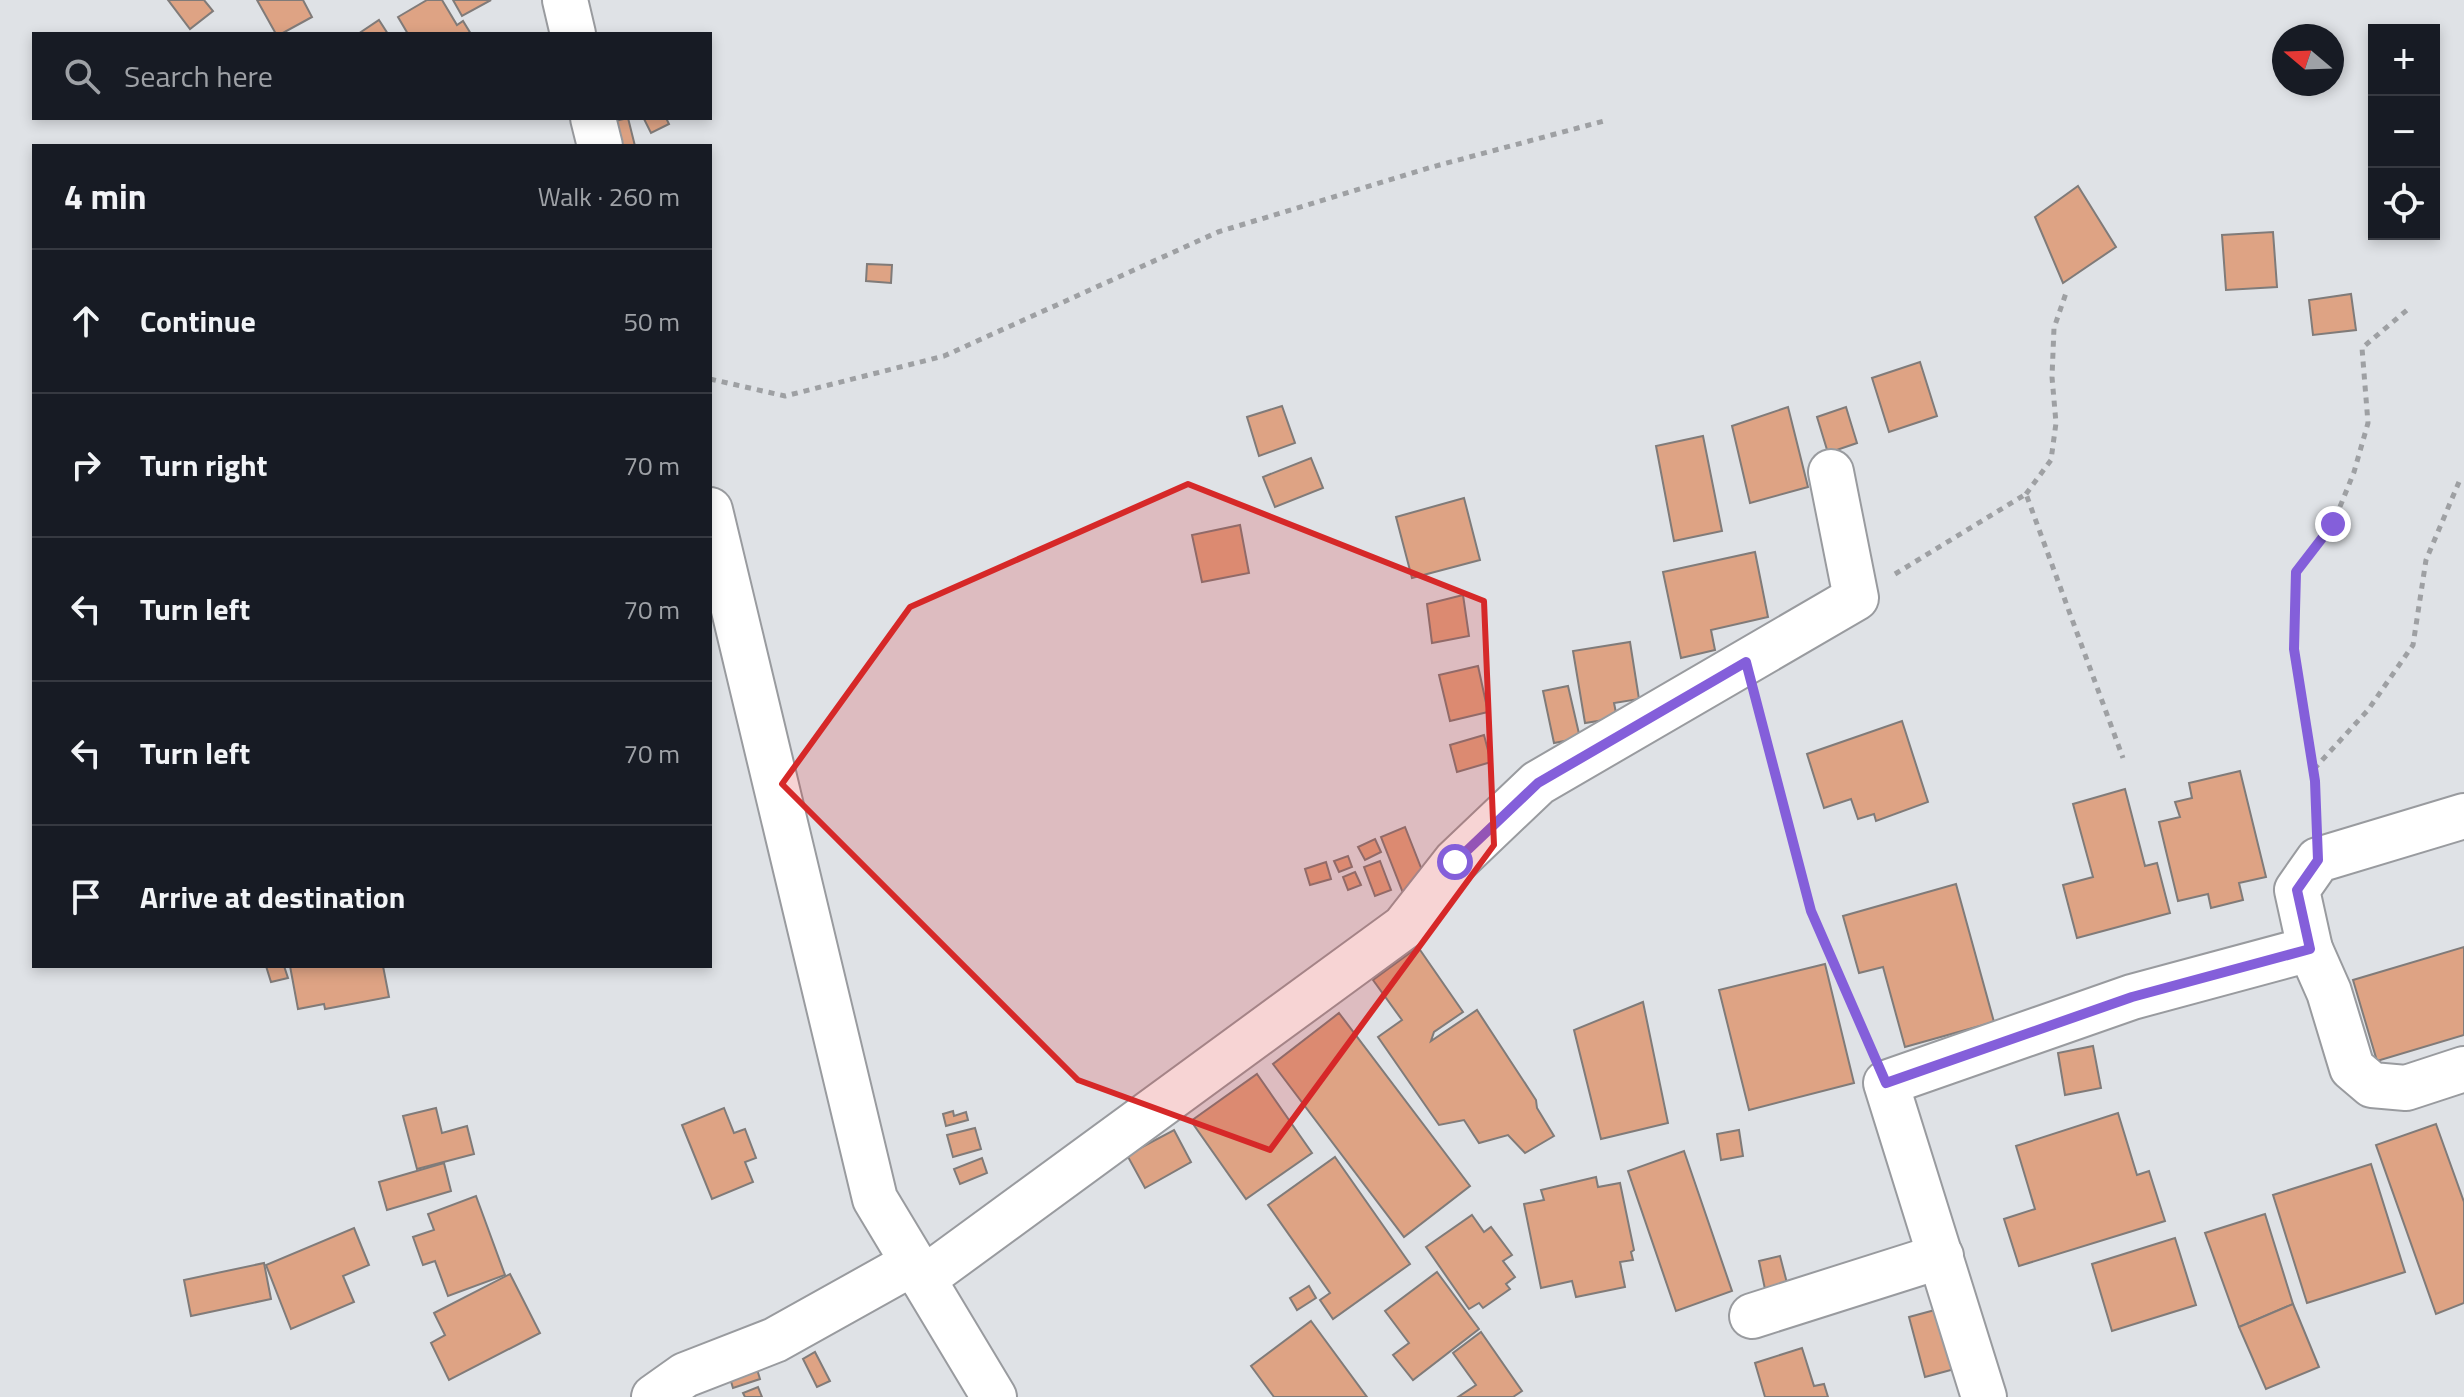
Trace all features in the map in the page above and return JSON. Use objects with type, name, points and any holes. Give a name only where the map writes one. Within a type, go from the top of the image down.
[{"type":"street","points":[[565,0],[573,32]]},
{"type":"street","points":[[594,120],[600,144]]},
{"type":"street","points":[[654,1397],[685,1375],[775,1340],[918,1271],[1404,927],[1455,862],[1538,783],[1856,598],[1831,472]]},
{"type":"street","points":[[712,518],[875,1199],[994,1397]]},
{"type":"street","points":[[2464,816],[2318,860],[2297,890],[2310,949],[2329,992],[2352,1068],[2372,1085],[2406,1088],[2464,1069]]},
{"type":"street","points":[[1984,1397],[1886,1083],[2132,997],[2310,949]]},
{"type":"street","points":[[1752,1316],[1941,1256]]},
{"type":"path","points":[[712,379],[785,396],[944,356],[1218,232],[1432,167],[1604,121]]},
{"type":"path","points":[[1856,598],[2026,494],[2051,460],[2056,423],[2052,377],[2054,328],[2066,293]]},
{"type":"path","points":[[2318,860],[2313,770],[2294,649],[2296,572],[2333,524],[2354,472],[2368,423],[2362,348],[2407,310]]},
{"type":"path","points":[[2313,770],[2368,710],[2413,645],[2426,560],[2459,482]]},
{"type":"path","points":[[2026,494],[2123,758]]},
{"type":"path","points":[[1746,662],[1811,911],[1886,1083]]},
{"type":"highlighted area","points":[[1188,484],[1484,601],[1494,845],[1270,1150],[1078,1080],[782,784],[910,607]]},
{"type":"building","points":[[168,0],[204,0],[213,11],[190,29]]},
{"type":"building","points":[[257,0],[303,0],[312,17],[285,32],[275,32]]},
{"type":"building","points":[[427,0],[442,0],[457,25],[463,21],[470,32],[407,32],[398,17]]},
{"type":"building","points":[[453,0],[491,0],[462,16]]},
{"type":"building","points":[[379,20],[387,32],[361,32]]},
{"type":"building","points":[[628,120],[634,144],[616,144],[611,122]]},
{"type":"building","points":[[644,120],[667,120],[669,124],[651,133]]},
{"type":"building","points":[[2078,186],[2116,247],[2063,283],[2035,217]]},
{"type":"building","points":[[2273,232],[2277,287],[2226,290],[2222,235]]},
{"type":"building","points":[[867,264],[892,265],[891,283],[866,281]]},
{"type":"building","points":[[2351,294],[2356,330],[2313,335],[2309,300]]},
{"type":"building","points":[[1920,362],[1937,416],[1889,432],[1872,378]]},
{"type":"building","points":[[1282,406],[1295,443],[1259,456],[1247,417]]},
{"type":"building","points":[[1788,407],[1808,487],[1750,503],[1732,426]]},
{"type":"building","points":[[1846,407],[1857,443],[1828,453],[1817,417]]},
{"type":"building","points":[[1703,436],[1722,531],[1674,541],[1656,446]]},
{"type":"building","points":[[1311,458],[1323,488],[1275,507],[1263,477]]},
{"type":"building","points":[[1464,498],[1480,560],[1412,578],[1396,517]]},
{"type":"building","points":[[1240,525],[1249,573],[1202,582],[1192,535]]},
{"type":"building","points":[[1755,552],[1768,617],[1711,630],[1715,650],[1681,658],[1663,572]]},
{"type":"building","points":[[1463,595],[1469,636],[1432,643],[1427,604]]},
{"type":"building","points":[[1630,642],[1639,699],[1614,703],[1617,718],[1585,723],[1573,651]]},
{"type":"building","points":[[1478,666],[1488,712],[1450,721],[1439,675]]},
{"type":"building","points":[[1568,686],[1580,738],[1554,743],[1543,691]]},
{"type":"building","points":[[1902,721],[1928,802],[1876,821],[1874,814],[1858,819],[1851,799],[1824,808],[1807,754]]},
{"type":"building","points":[[1484,735],[1491,762],[1457,772],[1450,745]]},
{"type":"building","points":[[2240,771],[2266,877],[2239,883],[2243,900],[2211,908],[2208,894],[2178,901],[2159,822],[2180,817],[2175,802],[2192,798],[2189,783]]},
{"type":"building","points":[[2125,789],[2145,866],[2157,863],[2170,913],[2077,938],[2063,885],[2093,877],[2073,804]]},
{"type":"building","points":[[1405,827],[1427,883],[1403,893],[1381,837]]},
{"type":"building","points":[[1375,839],[1381,852],[1365,860],[1358,847]]},
{"type":"building","points":[[1348,856],[1352,867],[1339,872],[1334,861]]},
{"type":"building","points":[[1380,861],[1391,890],[1375,896],[1364,867]]},
{"type":"building","points":[[1326,862],[1331,879],[1310,885],[1305,869]]},
{"type":"building","points":[[1355,872],[1361,885],[1348,890],[1343,877]]},
{"type":"building","points":[[1956,884],[1994,1022],[1905,1047],[1883,967],[1859,973],[1843,916]]},
{"type":"building","points":[[1418,947],[1463,1012],[1434,1032],[1431,1041],[1477,1010],[1536,1100],[1537,1108],[1554,1136],[1525,1153],[1508,1135],[1479,1143],[1464,1120],[1439,1125],[1378,1037],[1402,1020],[1373,980]]},
{"type":"building","points":[[2464,947],[2464,1035],[2377,1061],[2353,980]]},
{"type":"building","points":[[1825,964],[1854,1083],[1749,1110],[1719,990]]},
{"type":"building","points":[[267,968],[285,968],[288,978],[271,982]]},
{"type":"building","points":[[290,968],[383,968],[389,997],[325,1009],[324,1004],[298,1009]]},
{"type":"building","points":[[1643,1002],[1668,1123],[1601,1139],[1574,1030]]},
{"type":"building","points":[[1339,1013],[1470,1186],[1404,1237],[1273,1064]]},
{"type":"building","points":[[2093,1046],[2101,1088],[2065,1095],[2058,1053]]},
{"type":"building","points":[[1257,1074],[1312,1153],[1246,1199],[1191,1121]]},
{"type":"building","points":[[436,1108],[442,1133],[467,1126],[474,1154],[417,1169],[403,1116]]},
{"type":"building","points":[[724,1108],[734,1133],[745,1129],[756,1158],[745,1162],[753,1182],[712,1199],[682,1125]]},
{"type":"building","points":[[953,1111],[954,1116],[966,1112],[968,1120],[946,1126],[943,1114]]},
{"type":"building","points":[[2118,1113],[2137,1175],[2149,1171],[2165,1221],[2019,1266],[2004,1219],[2035,1209],[2016,1146]]},
{"type":"building","points":[[2436,1124],[2464,1202],[2464,1303],[2436,1314],[2376,1145]]},
{"type":"building","points":[[975,1128],[981,1149],[953,1157],[947,1135]]},
{"type":"building","points":[[1174,1130],[1191,1162],[1145,1188],[1127,1155]]},
{"type":"building","points":[[1739,1130],[1743,1156],[1721,1160],[1717,1134]]},
{"type":"building","points":[[1684,1151],[1732,1291],[1676,1311],[1628,1171]]},
{"type":"building","points":[[1335,1157],[1410,1264],[1333,1319],[1320,1300],[1330,1293],[1268,1205]]},
{"type":"building","points":[[982,1158],[987,1173],[960,1184],[954,1169]]},
{"type":"building","points":[[444,1163],[451,1191],[387,1210],[379,1182]]},
{"type":"building","points":[[2371,1164],[2405,1272],[2307,1303],[2273,1195]]},
{"type":"building","points":[[1596,1177],[1598,1187],[1620,1183],[1634,1250],[1631,1252],[1633,1260],[1620,1262],[1625,1287],[1576,1297],[1572,1281],[1541,1288],[1524,1204],[1544,1200],[1541,1190]]},
{"type":"building","points":[[476,1196],[505,1275],[448,1296],[435,1261],[423,1265],[413,1237],[434,1230],[428,1214]]},
{"type":"building","points":[[2265,1214],[2293,1304],[2239,1327],[2205,1233]]},
{"type":"building","points":[[1472,1215],[1484,1232],[1491,1227],[1512,1255],[1503,1261],[1515,1277],[1506,1284],[1510,1289],[1483,1308],[1479,1303],[1469,1309],[1426,1247]]},
{"type":"building","points":[[354,1228],[369,1265],[343,1276],[354,1302],[291,1329],[266,1265]]},
{"type":"building","points":[[2175,1238],[2196,1305],[2112,1331],[2092,1264]]},
{"type":"building","points":[[1780,1256],[1787,1283],[1765,1289],[1759,1261]]},
{"type":"building","points":[[264,1263],[271,1299],[191,1316],[184,1280]]},
{"type":"building","points":[[1437,1272],[1479,1329],[1413,1380],[1393,1355],[1409,1343],[1385,1311]]},
{"type":"building","points":[[510,1274],[540,1333],[449,1380],[431,1343],[445,1335],[434,1313]]},
{"type":"building","points":[[1309,1286],[1316,1298],[1297,1310],[1290,1298]]},
{"type":"building","points":[[1957,1304],[1973,1364],[1925,1377],[1909,1317]]},
{"type":"building","points":[[2293,1304],[2319,1367],[2266,1389],[2239,1327]]},
{"type":"building","points":[[1311,1321],[1367,1397],[1274,1397],[1251,1366]]},
{"type":"building","points":[[1481,1332],[1522,1391],[1513,1397],[1458,1397],[1476,1385],[1453,1353]]},
{"type":"building","points":[[1802,1348],[1814,1386],[1824,1384],[1828,1397],[1765,1397],[1755,1363]]},
{"type":"building","points":[[815,1352],[830,1381],[817,1387],[803,1359]]},
{"type":"building","points":[[752,1353],[760,1379],[733,1388],[725,1362]]},
{"type":"building","points":[[758,1387],[762,1397],[745,1397],[743,1393]]},
{"type":"route","points":[[1455,862],[1538,783],[1746,662],[1811,911],[1886,1083],[2132,997],[2310,949],[2297,890],[2318,860],[2315,781],[2294,649],[2296,572],[2333,524]]}]
